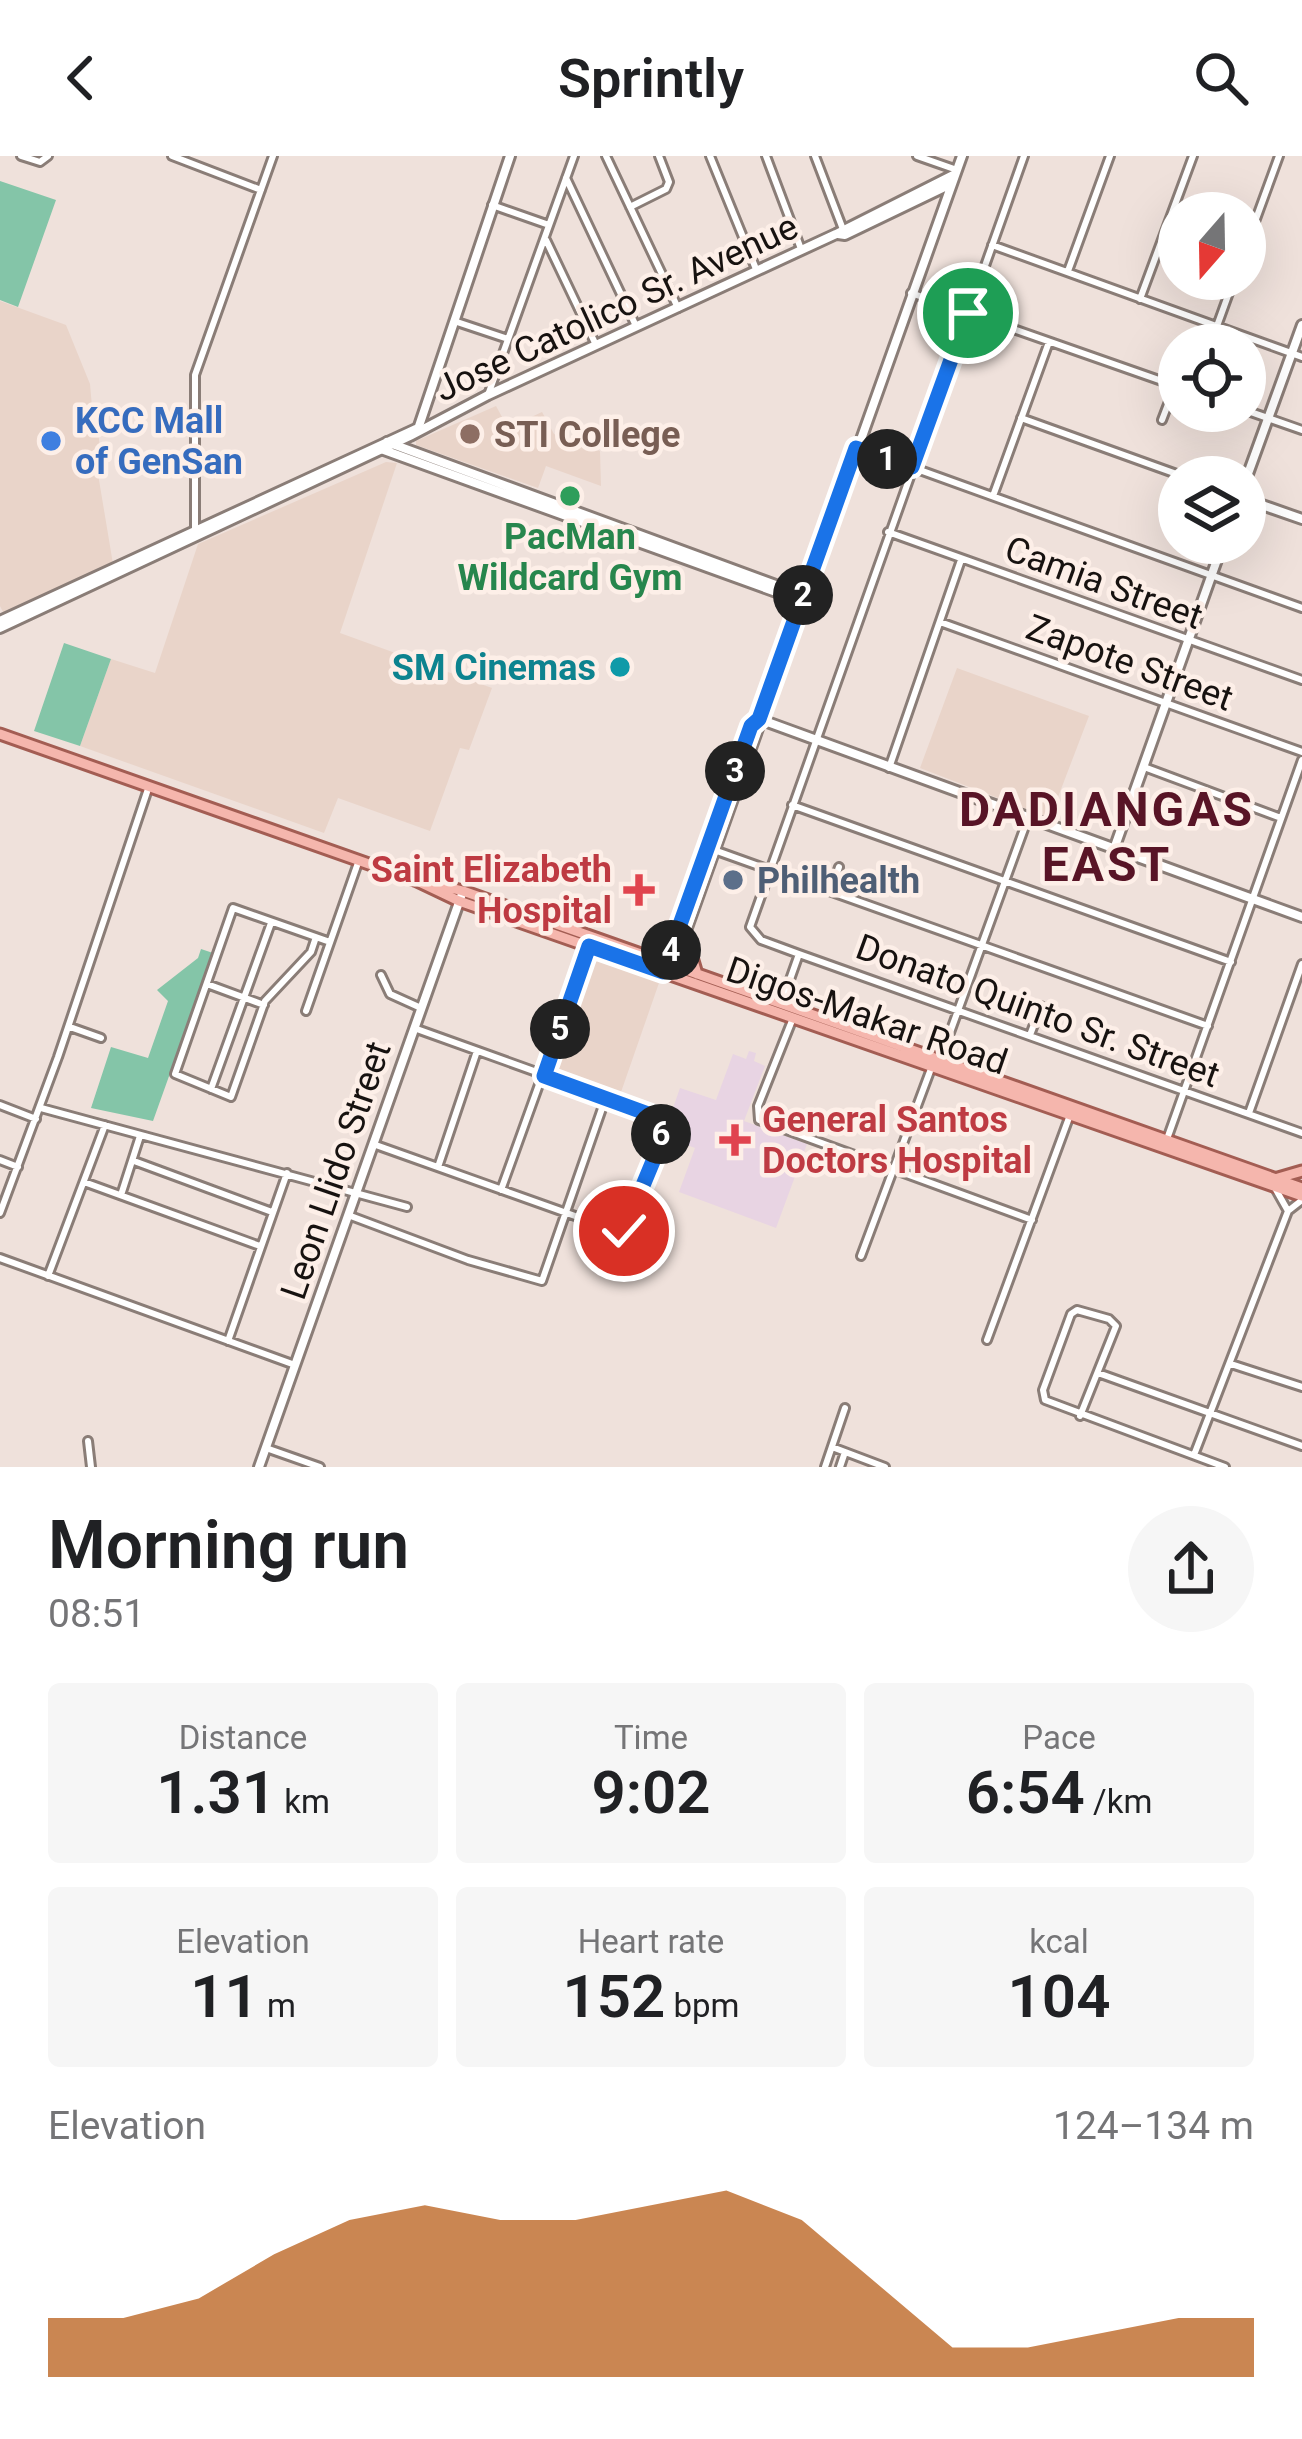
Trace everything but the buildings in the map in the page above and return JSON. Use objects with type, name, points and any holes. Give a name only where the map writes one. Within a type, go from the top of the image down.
[{"type":"main road","points":[[418,429],[510,156]]},
{"type":"main road","points":[[669,969],[751,726],[759,719],[962,156]]},
{"type":"main road","name":"Jose Catolico Sr. Avenue","points":[[841,233],[955,176]]},
{"type":"main road","name":"Jose Catolico Sr. Avenue","points":[[0,625],[756,269],[924,197],[955,176]]},
{"type":"main road","points":[[924,197],[938,206],[940,216]]},
{"type":"main road","points":[[1254,456],[1297,355],[1302,325]]},
{"type":"main road","points":[[383,445],[802,598]]},
{"type":"main road","points":[[1266,506],[1302,519]]},
{"type":"main road","points":[[1114,849],[1216,564]]},
{"type":"main road","points":[[759,719],[1302,917]]},
{"type":"main road","name":"Digos-Makar Road","points":[[0,734],[417,880],[589,946],[669,969],[1301,1191]]},
{"type":"main road","name":"Digos-Makar Road","points":[[461,896],[644,955],[669,969],[697,974],[780,1008]]},
{"type":"main road","name":"Leon Llido Street","points":[[259,1467],[461,896]]},
{"type":"main road","points":[[644,955],[681,932]]},
{"type":"main road","points":[[681,932],[697,974]]},
{"type":"main road","name":"Digos-Makar Road","points":[[936,1063],[1070,1115],[1165,1144]]},
{"type":"main road","points":[[1275,1182],[1302,1171]]},
{"type":"street","points":[[21,156],[40,162],[48,156]]},
{"type":"street","points":[[172,156],[261,190]]},
{"type":"street","points":[[195,533],[195,375],[273,156]]},
{"type":"street","points":[[488,394],[574,156]]},
{"type":"street","points":[[606,156],[678,308]]},
{"type":"street","points":[[630,207],[666,189],[669,182],[659,156]]},
{"type":"street","points":[[710,156],[756,269]]},
{"type":"street","points":[[766,156],[801,249]]},
{"type":"street","points":[[815,156],[841,233]]},
{"type":"street","points":[[917,156],[955,176]]},
{"type":"street","points":[[769,870],[1024,156]]},
{"type":"street","points":[[1068,272],[1110,156]]},
{"type":"street","points":[[1140,299],[1193,156]]},
{"type":"street","points":[[1266,193],[1280,156]]},
{"type":"street","points":[[566,178],[637,328]]},
{"type":"street","points":[[492,205],[549,225]]},
{"type":"street","points":[[544,238],[596,345]]},
{"type":"street","points":[[992,245],[1208,324]]},
{"type":"street","points":[[911,293],[1158,380]]},
{"type":"street","points":[[452,321],[508,339]]},
{"type":"street","points":[[993,497],[1049,342]]},
{"type":"street","points":[[1266,344],[1297,355]]},
{"type":"street","points":[[1021,418],[1158,468]]},
{"type":"street","points":[[1268,418],[1302,430]]},
{"type":"street","points":[[856,448],[1302,608]]},
{"type":"street","name":"Camia Street","points":[[888,532],[1302,680]]},
{"type":"street","points":[[889,768],[962,560]]},
{"type":"street","name":"Zapote Street","points":[[940,622],[1302,756]]},
{"type":"street","points":[[1165,1144],[1302,756]]},
{"type":"street","points":[[1143,767],[1281,818]]},
{"type":"street","points":[[0,1213],[41,1108],[149,786]]},
{"type":"street","points":[[792,805],[1231,962]]},
{"type":"street","points":[[861,1256],[1028,818]]},
{"type":"street","points":[[711,849],[1208,1026]]},
{"type":"street","points":[[306,1011],[358,860]]},
{"type":"street","points":[[831,891],[838,867]]},
{"type":"street","name":"Donato Quinto Sr. Street","points":[[769,870],[751,922],[756,937],[1302,1133]]},
{"type":"street","points":[[316,937],[311,952],[264,1005],[231,1097],[175,1074],[233,908],[272,921],[330,942]]},
{"type":"street","points":[[211,1089],[272,921]]},
{"type":"street","points":[[501,1190],[589,946]]},
{"type":"street","points":[[311,952],[324,957]]},
{"type":"street","points":[[780,1008],[799,955]]},
{"type":"street","points":[[1249,1114],[1302,964]]},
{"type":"street","points":[[381,975],[390,994],[421,1008]]},
{"type":"street","points":[[206,984],[264,1005]]},
{"type":"street","points":[[1030,1035],[1041,1006]]},
{"type":"street","points":[[795,1013],[758,1106],[759,1120],[1032,1220]]},
{"type":"street","points":[[68,1026],[101,1038]]},
{"type":"street","points":[[374,1144],[624,1231],[649,1173],[662,1119],[414,1028]]},
{"type":"street","points":[[438,1167],[477,1051]]},
{"type":"street","points":[[348,1215],[539,1283],[606,1097]]},
{"type":"street","points":[[0,1105],[37,1119]]},
{"type":"street","points":[[41,1108],[407,1207]]},
{"type":"street","points":[[986,1340],[1070,1115]]},
{"type":"street","points":[[48,1276],[105,1125]]},
{"type":"street","points":[[121,1195],[140,1135]]},
{"type":"street","points":[[0,1160],[18,1167]]},
{"type":"street","points":[[134,1161],[272,1212]]},
{"type":"street","points":[[228,1341],[287,1172]]},
{"type":"street","points":[[84,1182],[260,1246]]},
{"type":"street","points":[[1275,1182],[1288,1211]]},
{"type":"street","points":[[1194,1455],[1288,1211],[1301,1191]]},
{"type":"street","points":[[0,1258],[295,1365]]},
{"type":"street","points":[[1080,1416],[1116,1326],[1109,1319],[1074,1310],[1042,1394],[1051,1404],[1080,1416],[1225,1467]]},
{"type":"street","points":[[1230,1364],[1302,1388]]},
{"type":"street","points":[[1098,1372],[1302,1446]]},
{"type":"street","points":[[825,1467],[845,1408]]},
{"type":"street","points":[[88,1441],[91,1467]]},
{"type":"street","points":[[832,1447],[885,1467]]},
{"type":"street","points":[[266,1448],[320,1467]]},
{"type":"street","points":[[840,1467],[845,1452]]},
{"type":"shaded area","name":"KCC Mall of GenSan","points":[[0,301],[66,325],[96,409],[101,460],[96,462],[113,564],[4,614],[0,606]]},
{"type":"shaded area","points":[[496,406],[508,428],[542,412],[554,434],[600,451],[601,486],[546,466],[538,488],[416,445]]},
{"type":"shaded area","points":[[386,462],[397,463],[340,633],[492,688],[469,750],[460,748],[430,831],[338,798],[324,833],[80,746],[111,659],[155,673],[198,544]]},
{"type":"shaded area","points":[[957,668],[1089,716],[1050,818],[920,768]]},
{"type":"shaded area","points":[[592,957],[660,980],[620,1095],[553,1072]]},
{"type":"shaded area","name":"General Santos Doctors Hospital","points":[[749,1051],[756,1053],[754,1061],[765,1066],[744,1121],[807,1144],[776,1228],[679,1192],[695,1148],[663,1136],[680,1088],[716,1100],[733,1054],[746,1059]]},
{"type":"green space","points":[[0,181],[56,200],[18,307],[0,300]]},
{"type":"green space","points":[[64,643],[111,659],[80,746],[34,731]]},
{"type":"green space","points":[[201,949],[213,953],[153,1121],[91,1108],[111,1047],[148,1058],[168,1001],[157,990],[198,958]]},
{"type":"place","name":"STI College","points":[[470,434]]},
{"type":"place","name":"KCC Mall of GenSan","points":[[51,441]]},
{"type":"place","name":"PacMan Wildcard Gym","points":[[570,496]]},
{"type":"place","name":"SM Cinemas","points":[[620,667]]},
{"type":"place","name":"Philhealth","points":[[733,880]]},
{"type":"place","name":"Saint Elizabeth Hospital","points":[[639,890]]},
{"type":"place","name":"General Santos Doctors Hospital","points":[[735,1140]]},
{"type":"district","name":"DADIANGAS EAST","points":[[1107,836]]},
{"type":"route","points":[[624,1231],[656,1154],[662,1119],[544,1076],[589,946],[663,972],[856,448],[912,467],[968,313]]}]
